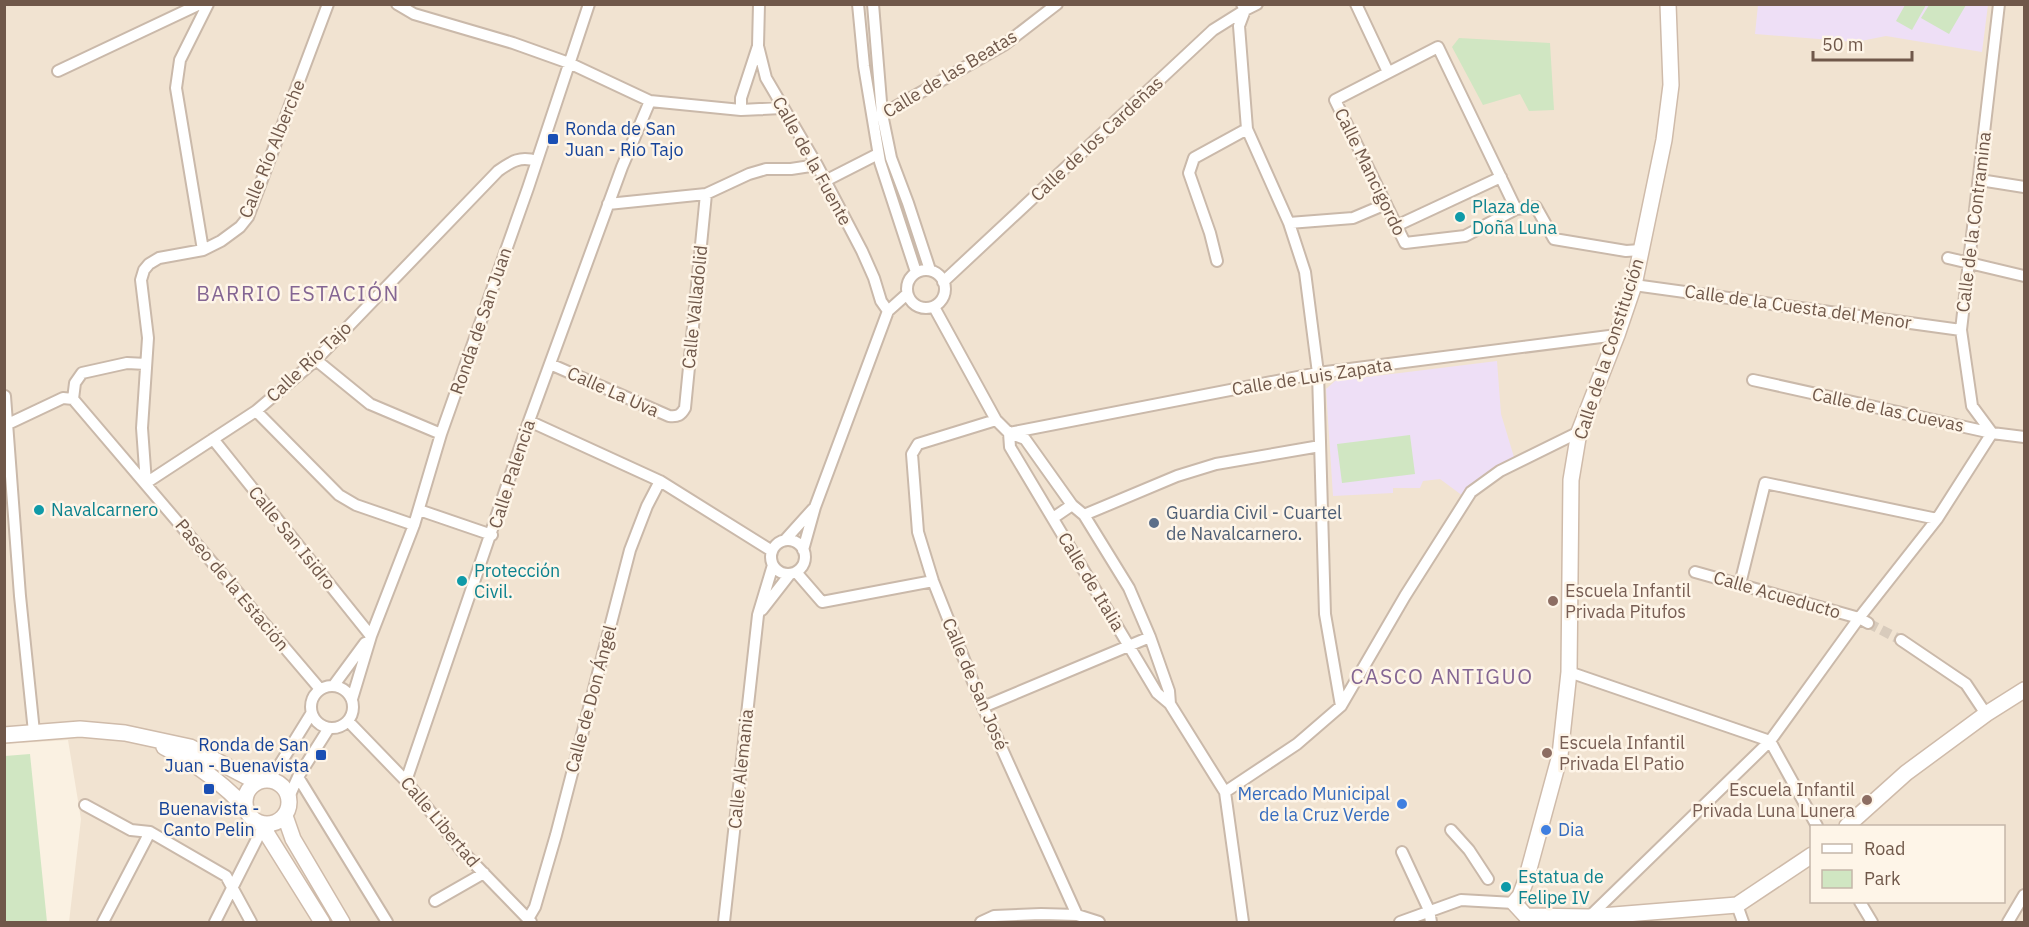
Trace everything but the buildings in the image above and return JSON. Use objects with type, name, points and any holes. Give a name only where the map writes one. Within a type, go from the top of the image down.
[{"type":"street","points":[[58,71],[201,4]]},
{"type":"street","points":[[203,250],[176,88],[180,60],[208,4]]},
{"type":"street","name":"Calle Río Alberche","points":[[146,483],[142,428],[148,338],[141,280],[144,270],[159,258],[203,250],[221,241],[240,227],[248,217],[328,4]]},
{"type":"street","points":[[397,4],[414,14],[513,43],[569,63],[650,101],[741,110],[782,108]]},
{"type":"street","name":"Ronda de San Juan","points":[[348,721],[353,708],[352,699],[371,636],[414,525],[441,434],[537,161],[589,4]]},
{"type":"street","name":"Calle de la Fuente","points":[[759,4],[758,46],[766,78],[817,165],[862,250],[881,301],[888,312]]},
{"type":"street","points":[[858,4],[878,154],[916,272]]},
{"type":"street","points":[[873,4],[882,114],[891,158],[930,270]]},
{"type":"street","name":"Calle de las Beatas","points":[[872,122],[882,114],[1004,45],[1058,4]]},
{"type":"street","name":"Calle de los Cardeñas","points":[[944,282],[1213,30],[1243,7],[1257,4]]},
{"type":"street","points":[[1356,4],[1389,72],[1438,47],[1516,209],[1536,207],[1554,240],[1626,251],[1641,250]]},
{"type":"street","name":"Calle de la Constitución","points":[[1514,903],[1520,896],[1526,880],[1560,755],[1569,672],[1571,480],[1579,432],[1634,285],[1664,140],[1671,85],[1668,4]]},
{"type":"street","name":"Calle de la Contramina","points":[[1992,434],[1972,406],[1961,330],[1999,4]]},
{"type":"street","points":[[1243,7],[1239,26],[1247,129],[1289,223],[1305,272],[1318,373],[1325,614],[1341,706]]},
{"type":"street","points":[[741,110],[741,98],[758,46]]},
{"type":"street","name":"Calle Mancigordo","points":[[1389,72],[1335,100],[1405,243],[1465,236],[1516,209]]},
{"type":"street","name":"Calle Palencia","points":[[406,781],[492,535],[529,421],[608,204],[650,101]]},
{"type":"street","points":[[1217,261],[1210,233],[1189,173],[1194,158],[1247,129]]},
{"type":"street","points":[[825,180],[878,154]]},
{"type":"street","name":"Calle Río Tajo","points":[[146,483],[256,411],[316,360],[498,171],[512,161],[525,157],[537,161]]},
{"type":"street","points":[[608,204],[706,194],[749,174],[766,169],[791,169],[817,165]]},
{"type":"street","points":[[1396,226],[1501,177]]},
{"type":"street","points":[[1980,180],[2025,187]]},
{"type":"street","name":"Calle Valladolid","points":[[676,417],[685,408],[706,194]]},
{"type":"street","points":[[1289,223],[1353,218],[1386,204]]},
{"type":"street","points":[[1948,258],[2025,276]]},
{"type":"street","points":[[930,270],[944,282],[944,295],[941,301],[934,306],[921,308],[910,300],[909,281],[916,272],[930,270]]},
{"type":"street","name":"Calle de la Cuesta del Menor","points":[[1634,285],[1961,330]]},
{"type":"street","points":[[803,550],[815,507],[888,312],[908,294]]},
{"type":"street","points":[[934,306],[996,420],[1009,433]]},
{"type":"street","name":"Calle de Luis Zapata","points":[[1009,433],[1318,373],[1617,335]]},
{"type":"street","points":[[316,360],[370,404],[441,434]]},
{"type":"street","points":[[8,424],[63,398],[73,399],[75,382],[82,373],[127,363],[146,364]]},
{"type":"street","name":"Calle La Uva","points":[[550,364],[676,417]]},
{"type":"street","name":"Calle de las Cuevas","points":[[1753,380],[1992,434],[2025,437]]},
{"type":"street","points":[[6,396],[20,596],[41,731]]},
{"type":"street","name":"Paseo de la Estación","points":[[73,399],[320,689]]},
{"type":"street","points":[[256,411],[339,495],[356,505],[414,525]]},
{"type":"street","name":"Calle de San José","points":[[996,420],[918,444],[912,454],[918,532],[933,581],[983,707],[1077,915]]},
{"type":"street","points":[[529,421],[660,481],[772,551]]},
{"type":"street","points":[[1225,792],[1297,744],[1341,706],[1405,596],[1471,492],[1500,471],[1579,432]]},
{"type":"street","name":"Calle de Italia","points":[[1170,704],[1169,691],[1150,637],[1129,588],[1084,514],[1072,505],[1025,439],[1009,433],[1010,447],[1157,693],[1170,704],[1225,792],[1243,922]]},
{"type":"street","points":[[1589,917],[1770,741],[1864,620],[1937,519],[1992,434]]},
{"type":"street","name":"Calle San Isidro","points":[[213,439],[371,636]]},
{"type":"street","points":[[1084,514],[1177,476],[1216,464],[1320,446]]},
{"type":"street","name":"Calle de Don Ángel","points":[[529,921],[556,835],[630,550],[647,506],[660,481]]},
{"type":"street","points":[[1740,584],[1765,483],[1937,519]]},
{"type":"street","name":"Calle de Italia","points":[[1053,518],[1072,505]]},
{"type":"street","points":[[815,507],[785,540],[777,544],[772,551],[771,559],[779,572],[793,573],[822,602],[933,581]]},
{"type":"street","points":[[419,510],[492,535]]},
{"type":"street","points":[[758,615],[793,573],[802,567],[805,557],[803,550],[795,542],[785,540]]},
{"type":"street","name":"Calle Alemania","points":[[724,922],[758,615],[773,565]]},
{"type":"street","name":"Calle Acueducto","points":[[1695,572],[1864,620]]},
{"type":"street","name":"Ronda de San Juan","points":[[334,685],[371,636]]},
{"type":"street","name":"Calle de Italia","points":[[1130,645],[1150,637]]},
{"type":"street","points":[[1900,640],[1966,684],[1986,714]]},
{"type":"street","points":[[983,707],[1130,645]]},
{"type":"street","points":[[1569,672],[1770,741],[1816,825]]},
{"type":"street","points":[[348,721],[337,728],[321,726],[311,714],[310,704],[314,694],[320,689],[334,685],[342,688],[352,699]]},
{"type":"street","points":[[1848,825],[1906,773],[1986,714],[2025,690]]},
{"type":"street","points":[[245,807],[246,793],[277,769],[311,714]]},
{"type":"street","name":"Calle Libertad","points":[[348,721],[406,781],[461,850],[529,921]]},
{"type":"street","points":[[289,797],[298,777],[328,728]]},
{"type":"street","points":[[4,735],[80,729],[145,737],[190,747],[262,780],[281,784],[289,797],[290,804],[285,816],[276,823],[265,824],[252,819],[245,807],[234,796],[183,757],[145,737]]},
{"type":"street","points":[[298,777],[387,922]]},
{"type":"street","points":[[86,805],[130,830],[150,832],[226,876],[251,922]]},
{"type":"street","points":[[285,816],[293,839],[342,922]]},
{"type":"street","points":[[215,922],[233,891],[265,824]]},
{"type":"street","points":[[265,824],[267,834],[322,922]]},
{"type":"street","points":[[1451,830],[1469,850],[1488,879]]},
{"type":"street","points":[[103,922],[150,832]]},
{"type":"street","points":[[1402,852],[1429,910],[1431,922]]},
{"type":"street","points":[[1400,922],[1461,900],[1514,903],[1526,916],[1589,917],[1737,905],[1810,856]]},
{"type":"street","points":[[435,901],[484,873]]},
{"type":"street","points":[[2008,922],[2025,895]]},
{"type":"street","points":[[1514,903],[1517,922]]},
{"type":"street","points":[[1861,903],[1872,922]]},
{"type":"street","points":[[1737,905],[1743,922]]},
{"type":"street","points":[[981,922],[994,916],[1040,918],[1077,915],[1099,922]]},
{"type":"shaded area","points":[[5,5],[2024,5],[2024,922],[69,922],[81,819],[68,740],[5,744]]},
{"type":"shaded area","points":[[1758,5],[1988,5],[1982,52],[1886,36],[1856,42],[1755,34]]},
{"type":"shaded area","points":[[1497,361],[1501,414],[1514,457],[1492,470],[1463,496],[1440,479],[1423,481],[1420,488],[1393,488],[1393,493],[1333,496],[1326,389],[1335,381]]},
{"type":"green space","points":[[1905,5],[1926,5],[1912,30],[1896,21]]},
{"type":"green space","points":[[1929,5],[1966,5],[1949,34],[1921,18]]},
{"type":"green space","points":[[1459,38],[1550,43],[1554,110],[1529,111],[1520,94],[1483,105],[1452,47]]},
{"type":"green space","points":[[1410,435],[1415,474],[1342,483],[1337,444]]},
{"type":"green space","points":[[30,754],[47,922],[5,922],[5,756]]},
{"type":"tunnel","points":[[1868,623],[1901,640]]},
{"type":"place","name":"Ronda de San Juan - Rio Tajo","points":[[553,139]]},
{"type":"place","name":"Plaza de Doña Luna","points":[[1460,217]]},
{"type":"place","name":"Navalcarnero","points":[[39,510]]},
{"type":"place","name":"Guardia Civil - Cuartel de Navalcarnero.","points":[[1154,523]]},
{"type":"place","name":"Protección Civil.","points":[[462,581]]},
{"type":"place","name":"Escuela Infantil Privada Pitufos","points":[[1553,601]]},
{"type":"place","name":"Escuela Infantil Privada El Patio","points":[[1547,753]]},
{"type":"place","name":"Ronda de San Juan - Buenavista","points":[[321,755]]},
{"type":"place","name":"Buenavista - Canto Pelin","points":[[209,789]]},
{"type":"place","name":"Escuela Infantil Privada Luna Lunera","points":[[1867,800]]},
{"type":"place","name":"Mercado Municipal de la Cruz Verde","points":[[1402,804]]},
{"type":"place","name":"Dia","points":[[1546,830]]},
{"type":"place","name":"Estatua de Felipe IV","points":[[1506,887]]},
{"type":"district","name":"BARRIO ESTACIÓN","points":[[298,294]]},
{"type":"district","name":"CASCO ANTIGUO","points":[[1442,677]]}]
